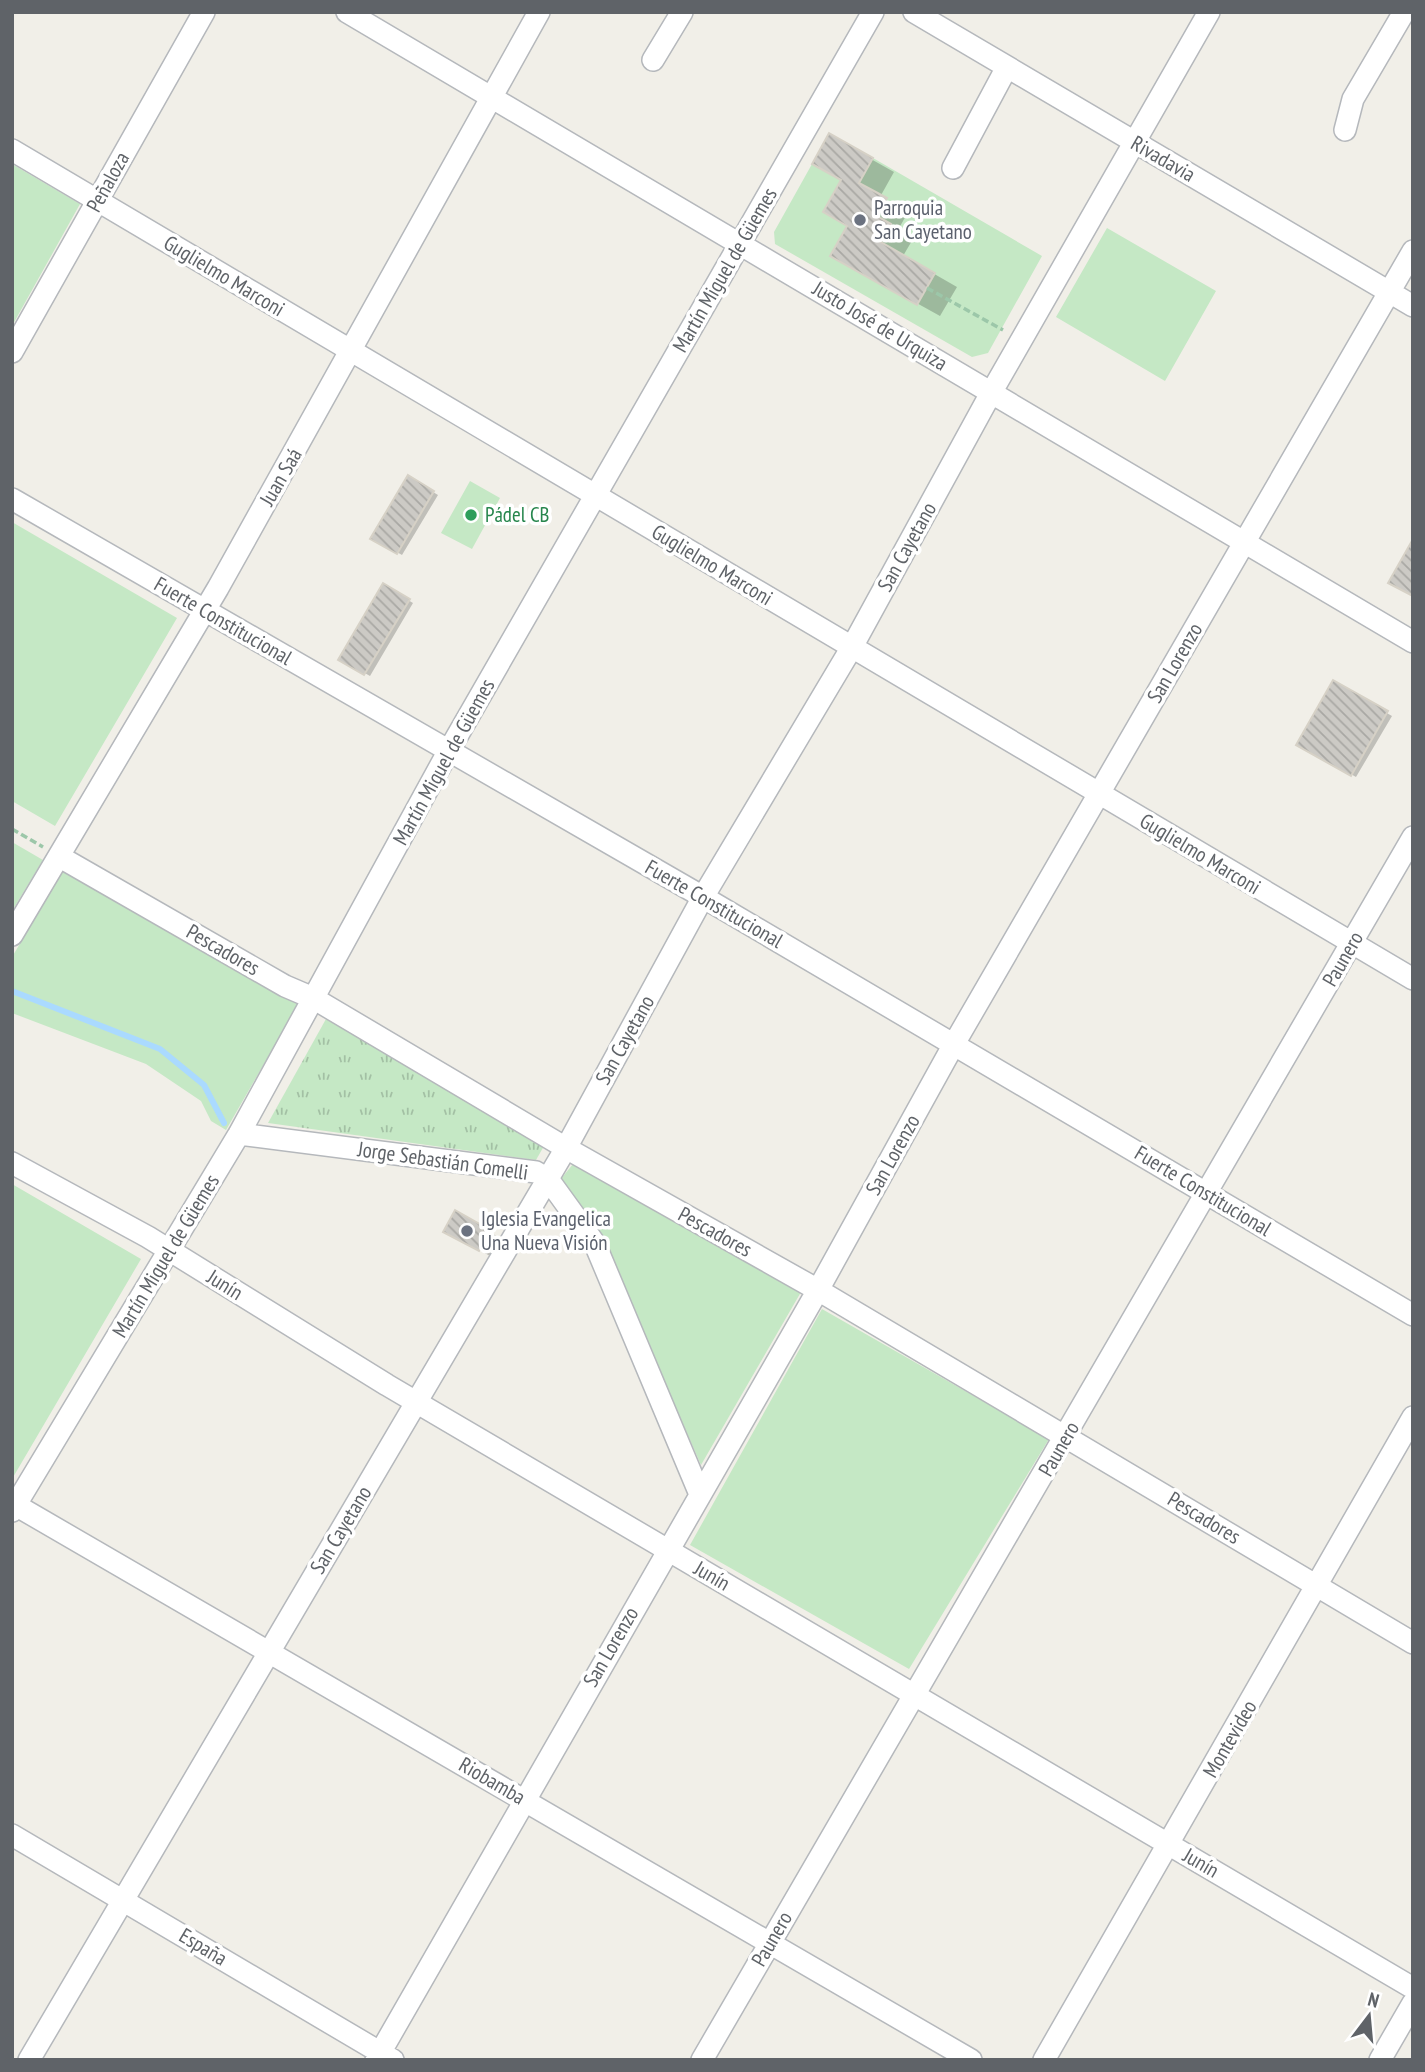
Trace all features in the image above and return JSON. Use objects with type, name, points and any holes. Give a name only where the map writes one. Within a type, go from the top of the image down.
[{"type":"street","name":"Peñaloza","points":[[12,352],[204,12]]},
{"type":"street","name":"Justo José de Urquiza","points":[[347,12],[1413,642]]},
{"type":"street","name":"Juan Saá","points":[[12,934],[205,611],[352,352],[539,12]]},
{"type":"street","points":[[653,60],[682,12]]},
{"type":"street","name":"Martín Miguel de Güemes","points":[[13,1506],[239,1134],[448,752],[873,12]]},
{"type":"street","name":"Rivadavia","points":[[915,12],[1413,306]]},
{"type":"street","name":"San Cayetano","points":[[29,2060],[566,1148],[703,897],[852,648],[991,393],[1209,12]]},
{"type":"street","points":[[1345,130],[1353,99],[1404,12]]},
{"type":"street","points":[[953,168],[1007,67]]},
{"type":"street","name":"Guglielmo Marconi","points":[[12,150],[1413,979]]},
{"type":"street","name":"San Lorenzo","points":[[383,2057],[524,1800],[699,1492],[818,1290],[954,1044],[1413,251]]},
{"type":"street","name":"Fuerte Constitucional","points":[[12,499],[703,897],[1413,1315]]},
{"type":"street","name":"Paunero","points":[[702,2060],[1413,837]]},
{"type":"street","name":"Pescadores","points":[[60,857],[285,985],[313,998],[566,1148],[818,1290],[1413,1643]]},
{"type":"street","name":"Jorge Sebastián Comelli","points":[[239,1134],[536,1172],[548,1179],[595,1244],[699,1492]]},
{"type":"street","name":"Junín","points":[[12,1163],[169,1251],[417,1402],[1413,1988]]},
{"type":"street","name":"Montevideo","points":[[1044,2060],[1413,1417]]},
{"type":"street","name":"Riobamba","points":[[13,1506],[971,2060]]},
{"type":"street","name":"España","points":[[12,1835],[383,2057]]},
{"type":"street","points":[[1380,2060],[1413,2003]]},
{"type":"path","points":[[927,288],[1003,330]]},
{"type":"path","points":[[12,829],[60,857]]},
{"type":"green space","points":[[873,158],[1042,256],[988,353],[972,357],[775,244],[774,232],[812,164],[841,180],[823,212],[847,226],[830,256],[917,305],[935,273],[881,242],[891,225],[877,216],[887,198],[859,183]]},
{"type":"green space","points":[[12,164],[80,204],[12,326]]},
{"type":"green space","points":[[1107,228],[1216,291],[1165,381],[1056,317]]},
{"type":"green space","name":"Pádel CB","points":[[470,481],[500,498],[472,549],[441,533]]},
{"type":"green space","points":[[12,522],[177,618],[55,826],[12,801]]},
{"type":"green space","points":[[12,842],[43,860],[12,911]]},
{"type":"green space","points":[[65,868],[299,1003],[226,1130],[211,1121],[201,1101],[146,1064],[12,1013],[12,957]]},
{"type":"green space","points":[[326,1019],[544,1146],[536,1160],[268,1123]]},
{"type":"green space","points":[[573,1164],[801,1292],[701,1465],[594,1222],[560,1180]]},
{"type":"green space","points":[[12,1184],[141,1259],[12,1479]]},
{"type":"green space","points":[[822,1309],[1049,1439],[909,1669],[690,1545]]},
{"type":"building","name":"Parroquia San Cayetano","points":[[829,133],[873,158],[859,183],[887,198],[877,216],[891,224],[881,242],[935,273],[917,305],[830,256],[847,226],[823,212],[841,180],[812,164]]},
{"type":"building","points":[[408,475],[434,491],[397,554],[370,539]]},
{"type":"building","points":[[1413,539],[1413,596],[1388,583]]},
{"type":"building","points":[[383,583],[410,599],[364,675],[338,660]]},
{"type":"building","points":[[1333,680],[1388,711],[1351,776],[1296,745]]},
{"type":"building","name":"Iglesia Evangelica Una Nueva Visión","points":[[455,1210],[490,1230],[479,1251],[443,1232]]},
{"type":"waterway","points":[[12,991],[160,1049],[204,1085],[224,1123]]},
{"type":"place","name":"Parroquia San Cayetano","points":[[860,220]]},
{"type":"place","name":"Pádel CB","points":[[471,515]]},
{"type":"place","name":"Iglesia Evangelica Una Nueva Visión","points":[[467,1231]]}]
